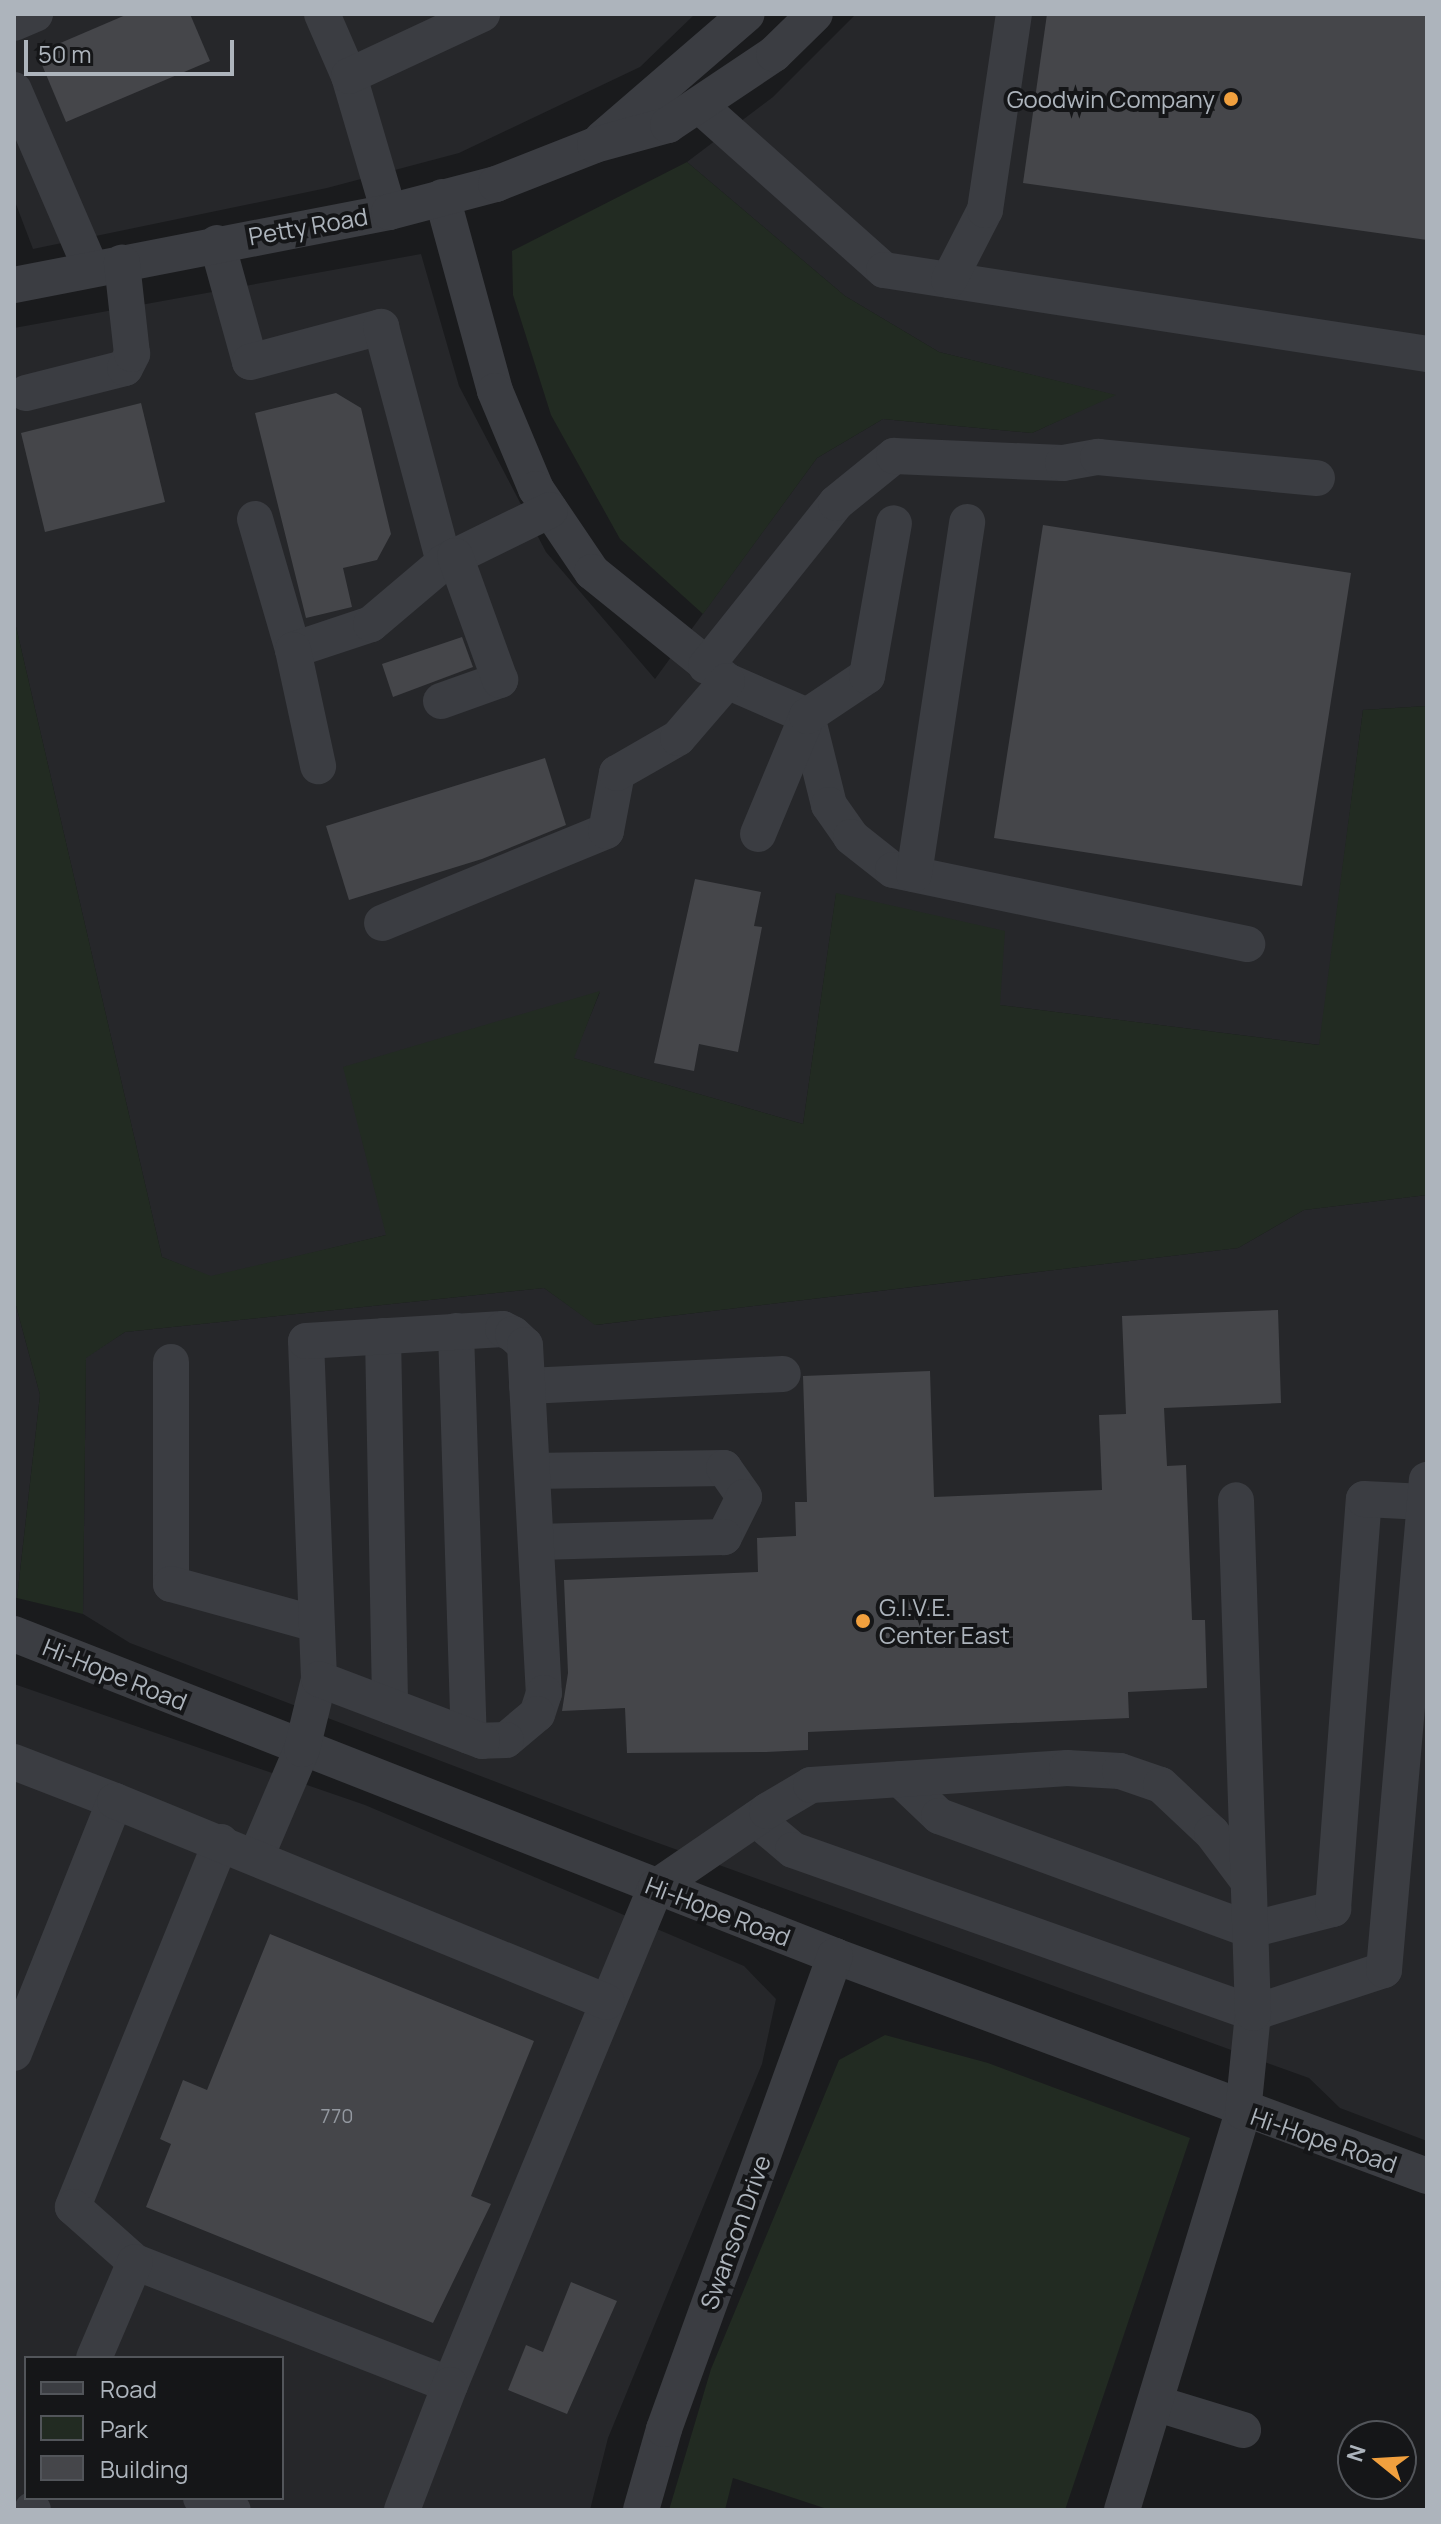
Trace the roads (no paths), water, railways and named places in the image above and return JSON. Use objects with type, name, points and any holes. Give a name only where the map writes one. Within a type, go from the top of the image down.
[{"type":"street","points":[[14,23],[35,14]]},
{"type":"street","points":[[322,14],[349,76],[389,212]]},
{"type":"street","points":[[349,76],[482,14]]},
{"type":"street","name":"Petty Road","points":[[595,145],[747,14]]},
{"type":"street","name":"Petty Road","points":[[14,285],[217,243],[389,212],[595,145],[668,125],[701,107],[774,54],[815,14]]},
{"type":"street","points":[[949,280],[985,210],[1014,14]]},
{"type":"street","points":[[14,90],[106,266],[132,354],[125,368],[26,393]]},
{"type":"street","points":[[701,107],[884,270],[1427,354]]},
{"type":"street","points":[[442,197],[495,391],[550,510],[592,572],[717,673],[807,716]]},
{"type":"street","points":[[217,243],[250,362],[381,327],[450,559],[500,680],[441,701]]},
{"type":"street","points":[[382,923],[606,831],[617,773],[678,738],[717,673],[836,503],[894,456],[1063,463],[1098,457],[1317,478]]},
{"type":"street","points":[[293,650],[371,624],[450,559],[550,510]]},
{"type":"street","points":[[255,519],[293,650],[318,766]]},
{"type":"street","points":[[914,874],[967,522]]},
{"type":"street","points":[[758,834],[807,716],[867,676],[894,523]]},
{"type":"street","points":[[807,716],[829,805],[851,837],[893,870],[1247,944]]},
{"type":"street","points":[[456,1331],[469,1736]]},
{"type":"street","points":[[256,1857],[302,1749],[319,1679],[306,1341],[456,1331],[513,1334],[525,1345],[544,1693],[537,1714],[506,1740],[469,1736],[319,1679]]},
{"type":"street","points":[[383,1336],[390,1706]]},
{"type":"street","points":[[171,1362],[171,1584],[316,1624]]},
{"type":"street","points":[[527,1386],[783,1374]]},
{"type":"street","points":[[532,1471],[724,1468],[744,1497],[724,1537],[536,1542]]},
{"type":"street","points":[[756,1819],[793,1850],[1253,2013],[1384,1970],[1426,1491],[1364,1499],[1333,1909],[1250,1930],[939,1816],[900,1779]]},
{"type":"street","points":[[1122,2510],[1158,2404],[1243,2112],[1253,2013],[1236,1500]]},
{"type":"street","name":"Hi-Hope Road","points":[[14,1634],[835,1956],[1243,2112],[1427,2176]]},
{"type":"street","points":[[14,1762],[221,1842],[607,2002]]},
{"type":"street","points":[[402,2510],[450,2385],[656,1887],[811,1785],[1120,1771],[1161,1785],[1212,1833],[1248,1881]]},
{"type":"street","points":[[14,2053],[115,1801]]},
{"type":"street","points":[[221,1842],[73,2207],[135,2262],[450,2385]]},
{"type":"street","name":"Swanson Drive","points":[[641,2510],[664,2429],[835,1956]]},
{"type":"street","points":[[95,2356],[135,2262]]},
{"type":"street","points":[[1158,2404],[1243,2430]]},
{"type":"place","name":"Goodwin Company","points":[[1231,99]]},
{"type":"place","name":"G.I.V.E. Center East","points":[[863,1621]]}]
